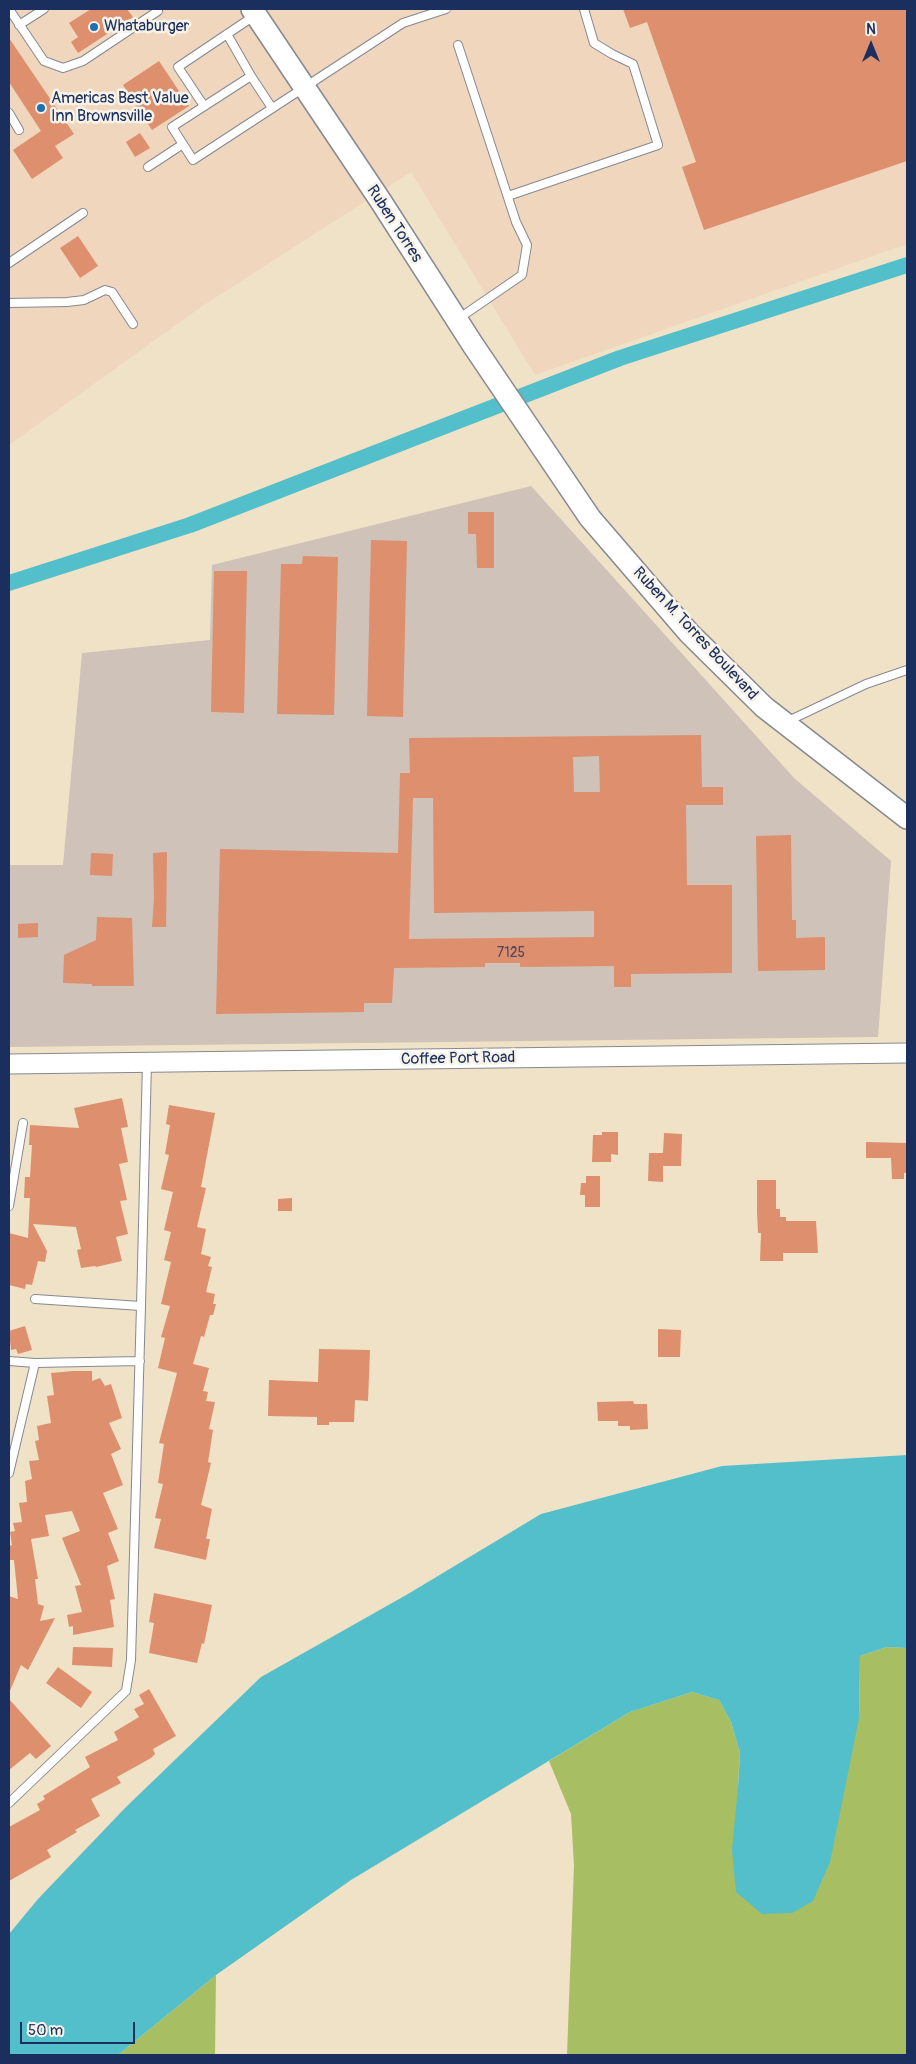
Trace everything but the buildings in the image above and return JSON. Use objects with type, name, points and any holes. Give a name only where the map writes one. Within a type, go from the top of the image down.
[{"type":"main road","name":"Ruben Torres","points":[[254,12],[537,439]]},
{"type":"main road","name":"Ruben M. Torres Boulevard","points":[[537,439],[590,518],[689,633],[764,707],[907,818]]},
{"type":"street","name":"Coffee Port Road","points":[[9,1064],[907,1053]]},
{"type":"lane","points":[[9,9],[44,62],[63,68],[83,62],[158,11],[158,9]]},
{"type":"lane","points":[[20,25],[44,9]]},
{"type":"lane","points":[[251,76],[172,127],[193,160],[403,24],[444,9]]},
{"type":"lane","points":[[508,196],[658,146],[633,64],[594,43],[584,9]]},
{"type":"lane","points":[[204,106],[178,67],[254,12]]},
{"type":"lane","points":[[226,34],[272,108]]},
{"type":"lane","points":[[457,320],[522,275],[527,245],[508,196],[458,45]]},
{"type":"lane","points":[[9,113],[19,130]]},
{"type":"lane","points":[[148,167],[183,144]]},
{"type":"lane","points":[[9,263],[83,213]]},
{"type":"lane","points":[[9,303],[84,300],[105,290],[112,292],[133,324]]},
{"type":"lane","points":[[784,723],[866,684],[907,670]]},
{"type":"lane","points":[[9,1803],[126,1691],[131,1660],[147,1062]]},
{"type":"lane","points":[[9,1206],[23,1123]]},
{"type":"lane","points":[[35,1298],[141,1306]]},
{"type":"lane","points":[[9,1361],[35,1363],[140,1361]]},
{"type":"lane","points":[[9,1473],[35,1363]]},
{"type":"shaded area","points":[[9,9],[907,9],[907,244],[535,375],[411,172],[201,307],[9,445]]},
{"type":"shaded area","points":[[531,486],[794,778],[891,861],[878,1037],[9,1047],[9,865],[63,865],[82,653],[210,640],[212,565]]},
{"type":"green space","points":[[887,1647],[907,1648],[907,2055],[567,2055],[574,1865],[571,1814],[549,1761],[630,1712],[692,1692],[719,1700],[731,1722],[740,1753],[738,1787],[859,1718],[860,1656]]},
{"type":"green space","points":[[216,1975],[215,2055],[118,2055]]},
{"type":"water","points":[[907,1455],[907,1648],[887,1647],[860,1656],[859,1718],[830,1862],[813,1901],[792,1913],[762,1914],[736,1892],[732,1850],[740,1753],[731,1722],[719,1700],[692,1692],[630,1712],[351,1880],[216,1975],[118,2055],[9,2055],[9,1934],[38,1899],[126,1807],[261,1677],[408,1594],[541,1514],[722,1466]]},
{"type":"waterway","points":[[9,583],[190,525],[620,358],[907,265]]},
{"type":"place","name":"Whataburger","points":[[94,27]]},
{"type":"place","name":"Americas Best Value Inn Brownsville","points":[[41,108]]}]
